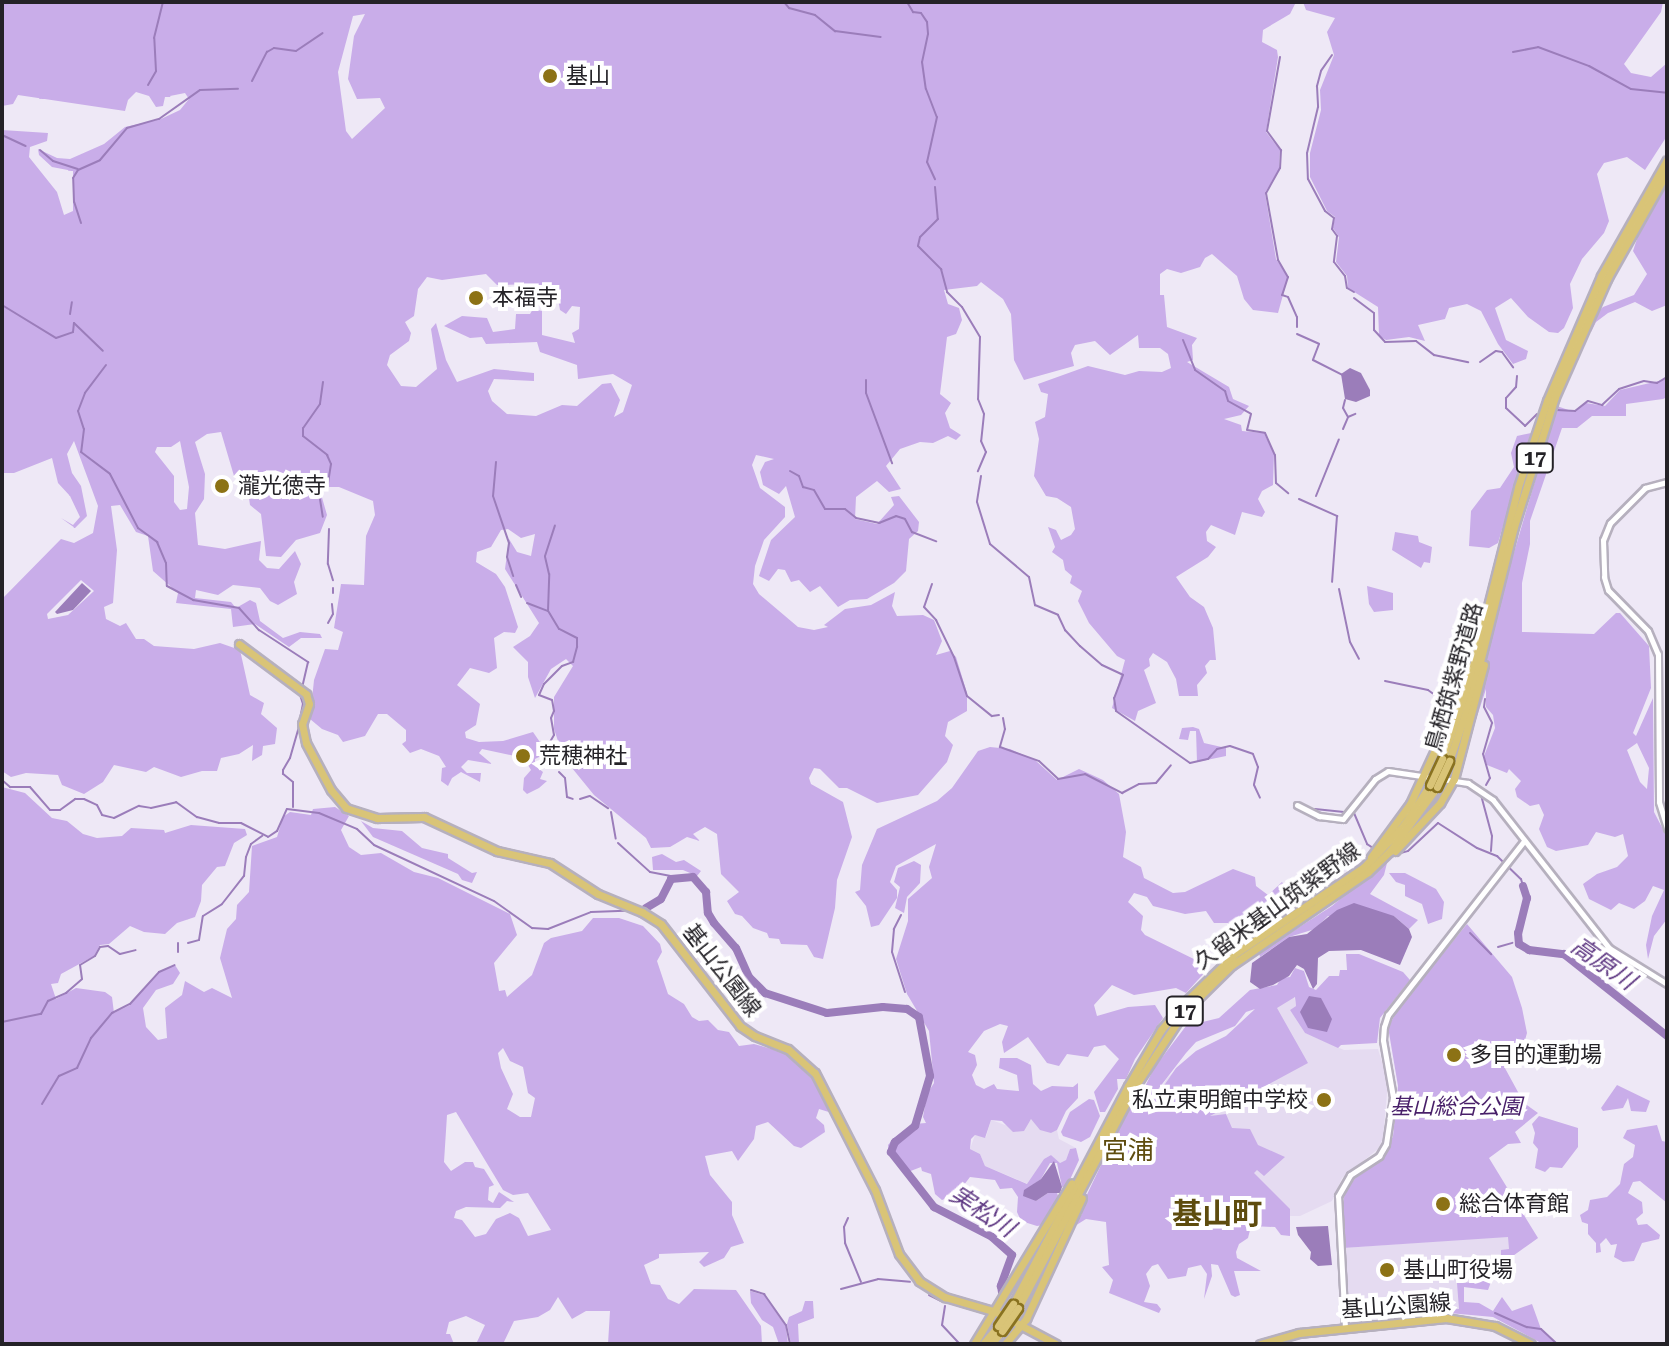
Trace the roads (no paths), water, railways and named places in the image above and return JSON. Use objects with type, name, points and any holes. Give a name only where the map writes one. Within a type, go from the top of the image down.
[{"type":"main road","name":"17","points":[[1648,196],[1667,150]]},
{"type":"main road","name":"鳥栖筑紫野道路","points":[[1487,624],[1528,478],[1555,397],[1589,316],[1667,160]]},
{"type":"main road","name":"鳥栖筑紫野道路","points":[[1015,1306],[1151,1059],[1200,993],[1248,952],[1366,870],[1407,829],[1433,786],[1464,722],[1518,487],[1547,401],[1588,303],[1639,206],[1667,175]]},
{"type":"main road","points":[[1366,870],[1425,774],[1487,624]]},
{"type":"main road","points":[[1366,870],[1417,829],[1454,779],[1477,697],[1487,624]]},
{"type":"main road","name":"基山公園線","points":[[239,644],[306,694],[309,704],[302,724],[306,743],[331,790],[346,808],[377,818],[424,817],[497,851],[550,863],[598,894],[642,912],[661,924],[740,1026],[755,1036],[788,1049],[815,1073],[871,1182],[899,1254],[919,1281],[945,1297],[996,1312],[1056,1344]]},
{"type":"main road","name":"久留米基山筑紫野線","points":[[983,1344],[1000,1329],[1015,1306],[1096,1144],[1161,1030],[1198,986],[1236,953],[1366,870]]},
{"type":"main road","points":[[1005,1344],[1021,1325],[1108,1141]]},
{"type":"main road","points":[[974,1344],[1096,1144]]},
{"type":"main road","name":"基山公園線","points":[[1260,1344],[1299,1333],[1446,1318],[1495,1326],[1531,1344]]},
{"type":"main road","name":"17","points":[[991,1344],[1000,1329]]},
{"type":"street","points":[[1667,482],[1645,488],[1610,523],[1603,540],[1604,577],[1608,590],[1648,631],[1658,654],[1659,802],[1667,829]]},
{"type":"street","points":[[1297,805],[1329,818],[1343,819],[1381,774],[1394,770],[1454,779],[1481,790],[1493,800],[1609,948],[1667,984]]},
{"type":"street","points":[[1345,1328],[1336,1208],[1342,1186],[1350,1175],[1379,1156],[1386,1144],[1393,1097],[1384,1027],[1388,1015],[1524,841]]},
{"type":"waterway","points":[[148,85],[156,71],[154,38],[163,2]]},
{"type":"waterway","points":[[784,2],[789,8],[815,15],[835,31],[881,37]]},
{"type":"waterway","points":[[907,2],[913,12],[921,13],[927,22],[928,34],[922,62],[926,89],[937,117],[927,162],[935,179]]},
{"type":"waterway","points":[[252,81],[267,52],[274,48],[296,51],[323,33]]},
{"type":"waterway","points":[[1513,52],[1538,47],[1589,66],[1631,89],[1667,93]]},
{"type":"waterway","points":[[1332,55],[1321,71],[1317,86],[1318,107],[1307,153],[1308,179],[1325,211],[1334,218],[1332,229],[1337,236],[1334,262],[1345,276],[1347,288],[1354,292]]},
{"type":"waterway","points":[[1280,57],[1267,131],[1281,150],[1280,168],[1266,193],[1278,260],[1288,277],[1282,295],[1288,297],[1297,317],[1297,327]]},
{"type":"waterway","points":[[81,223],[74,202],[73,178],[78,170],[100,160],[127,128],[159,119],[200,90],[238,89]]},
{"type":"waterway","points":[[2,135],[26,146]]},
{"type":"waterway","points":[[40,150],[53,161],[78,169]]},
{"type":"waterway","points":[[935,187],[938,219],[920,237],[918,246],[941,269],[947,292],[962,307],[980,337],[978,399],[984,414],[981,441],[986,452],[978,471]]},
{"type":"waterway","points":[[1354,298],[1374,313],[1374,330],[1385,342],[1416,341],[1434,355],[1468,362]]},
{"type":"waterway","points":[[70,314],[72,302]]},
{"type":"waterway","points":[[2,305],[56,338],[73,332],[74,323],[103,351]]},
{"type":"waterway","points":[[1297,334],[1319,344],[1313,360],[1343,375]]},
{"type":"waterway","points":[[1183,340],[1195,370],[1225,391],[1228,401],[1251,414],[1247,430],[1265,433],[1275,455],[1276,483],[1288,493]]},
{"type":"waterway","points":[[1480,362],[1496,351],[1502,352],[1513,367]]},
{"type":"waterway","points":[[106,365],[85,393],[78,411],[84,429],[81,452],[110,474],[138,528],[157,542],[166,563],[167,586],[193,600],[239,608],[259,630],[308,662],[302,687]]},
{"type":"waterway","points":[[1517,376],[1516,387],[1506,398],[1506,408],[1525,426],[1537,414]]},
{"type":"waterway","points":[[1557,410],[1575,411],[1588,401],[1602,405],[1619,389],[1644,381],[1657,383],[1667,377]]},
{"type":"waterway","points":[[866,380],[866,393],[892,463]]},
{"type":"waterway","points":[[323,382],[320,404],[303,428],[303,436],[327,455],[331,464],[328,483],[319,493],[323,517]]},
{"type":"waterway","points":[[1345,400],[1343,408],[1348,417]]},
{"type":"waterway","points":[[1343,429],[1348,417],[1355,414]]},
{"type":"waterway","points":[[1316,496],[1339,439]]},
{"type":"waterway","points":[[496,462],[493,496],[509,543],[507,557],[513,576]]},
{"type":"waterway","points":[[790,471],[799,476],[803,487],[814,490],[825,509],[845,509],[856,518],[879,523],[896,516],[905,519],[912,532],[936,541]]},
{"type":"waterway","points":[[981,476],[977,502],[990,544],[1029,577],[1035,605],[1058,615],[1065,630],[1080,646],[1102,665],[1123,675],[1114,698],[1116,711],[1190,763],[1208,759],[1217,749],[1230,746],[1253,754],[1258,767],[1254,785],[1260,798]]},
{"type":"waterway","points":[[1299,499],[1337,516],[1332,582]]},
{"type":"waterway","points":[[547,747],[554,735],[551,718],[554,711],[552,700],[539,695],[544,684],[562,666],[573,662],[577,647],[577,638],[559,629],[548,611],[549,574],[545,556],[555,526]]},
{"type":"waterway","points":[[329,529],[328,564],[333,580]]},
{"type":"waterway","points":[[932,584],[924,607],[936,620],[954,657],[967,696],[992,716],[999,715]]},
{"type":"waterway","points":[[516,585],[521,597]]},
{"type":"waterway","points":[[333,588],[333,593]]},
{"type":"waterway","points":[[1339,589],[1350,642],[1359,659]]},
{"type":"waterway","points":[[527,603],[548,611]]},
{"type":"waterway","points":[[328,623],[333,614],[332,604]]},
{"type":"waterway","points":[[1385,681],[1428,690],[1439,698],[1450,696]]},
{"type":"waterway","points":[[300,695],[303,704],[300,719]]},
{"type":"waterway","points":[[1485,699],[1484,707],[1492,723],[1483,754],[1490,778],[1486,785]]},
{"type":"waterway","points":[[1003,718],[1005,729],[1000,747],[1039,761],[1058,779],[1085,774],[1122,793],[1139,784],[1156,783],[1171,765]]},
{"type":"waterway","points":[[293,807],[293,782],[283,774],[283,770],[290,758],[299,726]]},
{"type":"waterway","points":[[559,772],[565,778],[567,797],[573,799]]},
{"type":"waterway","points":[[2,780],[10,787],[30,787],[50,810],[60,810],[75,799],[84,799],[97,805],[102,815],[114,818],[139,806],[151,808],[176,802],[197,817],[219,823],[241,823],[268,837],[277,831],[287,809],[319,813],[357,829],[374,845],[494,901],[532,928],[548,929],[591,912],[625,911]]},
{"type":"waterway","points":[[1481,795],[1492,836],[1491,851]]},
{"type":"waterway","points":[[580,799],[590,796],[608,808]]},
{"type":"waterway","points":[[1315,809],[1354,813],[1367,844],[1373,848]]},
{"type":"waterway","points":[[611,812],[616,839]]},
{"type":"waterway","points":[[1397,854],[1408,851],[1438,823],[1477,848],[1497,856],[1521,879],[1523,886]]},
{"type":"waterway","points":[[188,943],[199,940],[203,916],[222,904],[244,876],[251,844],[262,836]]},
{"type":"waterway","points":[[618,843],[650,872],[675,877]]},
{"type":"waterway","name":"実松川","points":[[646,908],[661,899],[671,879],[693,877],[706,892],[708,913],[714,923],[736,948],[749,977],[765,993],[827,1013],[883,1007],[907,1009],[919,1017],[930,1076],[915,1126],[895,1142],[891,1152],[934,1207],[992,1237],[1012,1255],[1001,1286],[1010,1344]]},
{"type":"waterway","name":"高原川","points":[[1523,886],[1527,898],[1518,933],[1519,944],[1529,950],[1564,954],[1667,1036]]},
{"type":"waterway","points":[[901,915],[894,929],[892,952],[905,992]]},
{"type":"waterway","points":[[1470,933],[1491,954]]},
{"type":"waterway","points":[[178,943],[178,952]]},
{"type":"waterway","points":[[1498,947],[1512,943]]},
{"type":"waterway","points":[[2,1022],[41,1014],[48,1001],[66,993],[82,979],[80,965],[95,956],[100,947],[108,946],[120,954],[136,950]]},
{"type":"waterway","points":[[42,1104],[59,1076],[77,1068],[91,1038],[112,1013],[130,1004],[159,972],[175,965]]},
{"type":"waterway","points":[[848,1218],[844,1227],[845,1243],[861,1282]]},
{"type":"waterway","points":[[841,1289],[878,1279],[910,1282]]},
{"type":"waterway","points":[[751,1290],[764,1294],[786,1325],[790,1344]]},
{"type":"waterway","points":[[929,1295],[941,1301]]},
{"type":"waterway","points":[[945,1306],[942,1325],[960,1344]]},
{"type":"waterway","points":[[1495,1313],[1527,1327],[1541,1329],[1557,1344]]},
{"type":"place","name":"基山","points":[[550,76]]},
{"type":"place","name":"本福寺","points":[[476,298]]},
{"type":"place","name":"瀧光徳寺","points":[[222,486]]},
{"type":"place","name":"荒穂神社","points":[[523,756]]},
{"type":"place","name":"多目的運動場","points":[[1454,1055]]},
{"type":"place","name":"私立東明館中学校","points":[[1324,1100]]},
{"type":"place","name":"総合体育館","points":[[1443,1204]]},
{"type":"place","name":"基山町役場","points":[[1387,1270]]},
{"type":"district","name":"宮浦","points":[[1128,1151]]},
{"type":"district","name":"基山町","points":[[1217,1214]]},
{"type":"park label","name":"基山総合公園","points":[[1456,1107]]}]
